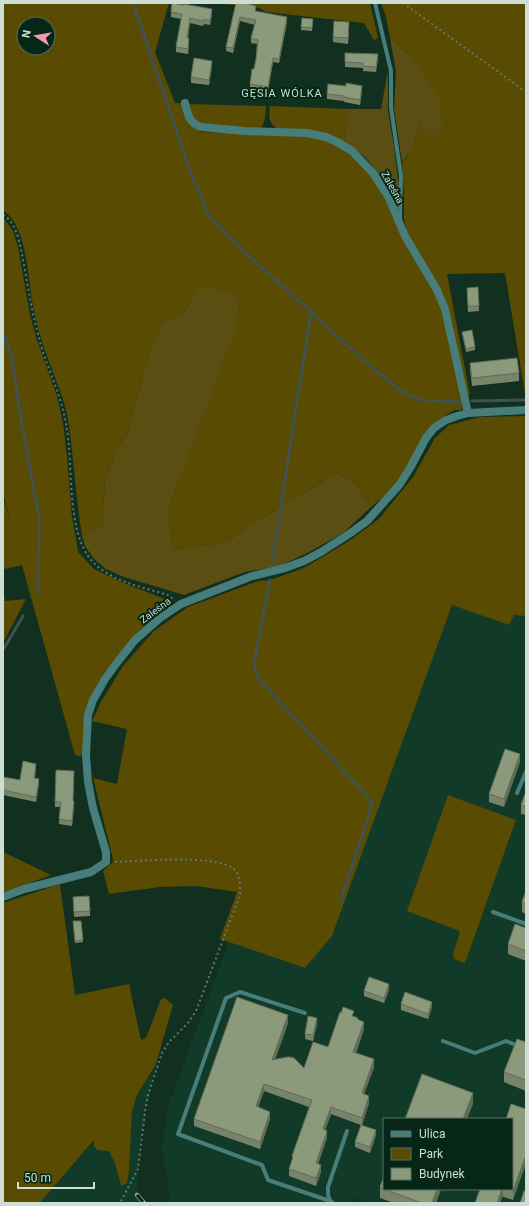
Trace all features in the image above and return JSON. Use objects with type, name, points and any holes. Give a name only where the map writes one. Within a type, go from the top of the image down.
[{"type":"street","name":"Zaleśna","points":[[185,103],[189,118],[195,125],[202,128],[307,133],[326,137],[352,151],[373,173],[388,196],[405,236],[438,290],[445,309],[468,413]]},
{"type":"street","name":"Zaleśna","points":[[106,862],[106,852],[92,808],[88,782],[86,755],[88,715],[93,700],[105,679],[119,660],[147,628],[181,604],[252,576],[285,568],[304,561],[349,534],[367,521],[400,484],[426,438],[434,428],[446,420],[468,413],[526,410]]},
{"type":"street","points":[[3,897],[24,889],[91,872],[106,862]]},
{"type":"lane","points":[[375,3],[391,71],[391,108],[401,176],[401,218],[399,221]]},
{"type":"lane","points":[[517,793],[526,772]]},
{"type":"lane","points":[[493,912],[526,924]]},
{"type":"lane","points":[[305,1013],[240,992],[226,998],[178,1134],[262,1165],[268,1180],[332,1202]]},
{"type":"lane","points":[[443,1041],[474,1053],[506,1041],[526,1049]]},
{"type":"lane","points":[[332,1202],[328,1194],[328,1187],[347,1131]]},
{"type":"path","points":[[403,3],[526,92]]},
{"type":"path","points":[[3,215],[7,217],[15,230],[19,241],[32,311],[66,424],[74,519],[81,545],[92,561],[114,577],[168,595],[181,604]]},
{"type":"path","points":[[106,862],[156,859],[184,859],[218,862],[229,865],[236,870],[240,885],[240,895],[196,1011],[188,1023],[169,1042],[162,1054],[148,1095],[138,1168],[120,1203]]},
{"type":"shaded area","points":[[390,38],[409,55],[439,97],[442,127],[436,137],[426,135],[421,121],[412,148],[402,162],[394,109],[396,71]]},
{"type":"shaded area","points":[[388,70],[388,111],[399,187],[398,210],[382,180],[371,164],[359,152],[344,142],[348,109],[381,109]]},
{"type":"shaded area","points":[[203,288],[222,290],[239,297],[237,324],[168,510],[173,550],[227,542],[253,523],[337,473],[356,484],[371,507],[343,533],[280,566],[245,572],[184,595],[124,577],[106,569],[94,559],[85,546],[82,535],[102,526],[105,480],[116,451],[128,432],[150,350],[163,322],[183,315],[195,294]]},
{"type":"shaded area","points":[[452,605],[509,625],[514,615],[526,616],[526,1203],[369,1203],[354,1198],[352,1203],[171,1203],[162,1149],[168,1106],[229,942],[305,968],[407,725]],"holes":[[[448,795],[516,820],[465,963],[454,959],[453,953],[460,932],[450,927]]]},
{"type":"shaded area","points":[[156,1064],[145,1112],[138,1169],[139,1203],[40,1203],[95,1140],[109,1151],[115,1163],[121,1186],[129,1171],[132,1112],[137,1095]]},
{"type":"green space","points":[[3,3],[169,3],[155,52],[175,103],[181,103],[188,120],[197,129],[202,132],[315,137],[344,149],[361,164],[375,180],[432,283],[443,315],[463,399],[462,410],[455,410],[444,416],[401,477],[384,496],[371,507],[356,484],[337,473],[253,523],[227,542],[173,550],[168,510],[189,452],[195,294],[183,315],[163,322],[150,350],[128,432],[116,451],[105,480],[102,526],[82,535],[68,417],[60,390],[43,345],[32,298],[26,256],[18,229],[12,218],[3,210]]},
{"type":"green space","points":[[211,3],[370,3],[378,38],[374,40],[364,23],[266,12],[257,7]]},
{"type":"green space","points":[[381,3],[526,3],[526,394],[505,273],[447,274],[470,395],[467,395],[450,317],[408,235],[404,219],[402,162],[406,159],[415,141],[421,120],[409,55],[390,38],[386,17]]},
{"type":"green space","points":[[187,104],[266,106],[265,119],[263,125],[259,129],[203,125],[194,120]]},
{"type":"green space","points":[[270,106],[348,109],[344,142],[277,129],[272,124],[270,119]]},
{"type":"green space","points":[[3,217],[13,231],[18,247],[30,315],[37,340],[57,396],[63,423],[72,518],[78,552],[94,569],[126,584],[165,599],[168,603],[142,628],[96,686],[87,709],[83,754],[80,756],[75,755],[22,565],[4,569],[3,571],[3,497],[10,520],[3,493]]},
{"type":"green space","points":[[526,416],[526,616],[514,615],[509,625],[452,605],[332,936],[305,968],[220,939],[237,892],[196,886],[160,887],[109,894],[103,871],[113,862],[93,778],[117,784],[127,729],[92,721],[101,702],[123,666],[154,631],[188,607],[258,581],[270,580],[304,568],[349,541],[379,519],[413,477],[435,438],[449,425],[480,417]]},
{"type":"green space","points":[[3,590],[5,601],[26,599],[3,643]]},
{"type":"green space","points":[[448,795],[516,820],[465,963],[454,959],[453,953],[460,932],[407,911]]},
{"type":"green space","points":[[3,852],[51,875],[3,893]]},
{"type":"green space","points":[[60,884],[75,995],[129,984],[141,1040],[146,1038],[161,999],[165,998],[173,1005],[156,1064],[137,1095],[132,1112],[127,1183],[121,1186],[115,1163],[109,1151],[97,1150],[94,1146],[94,1140],[40,1203],[3,1203],[3,903]]},
{"type":"building","points":[[172,3],[212,9],[210,21],[190,18],[187,38],[189,38],[188,49],[176,47],[182,14],[171,12]]},
{"type":"building","points":[[236,3],[245,3],[256,6],[255,11],[287,17],[279,59],[273,58],[268,87],[250,84],[252,69],[254,69],[256,59],[258,40],[251,38],[256,20],[240,17],[233,48],[226,47]]},
{"type":"building","points":[[302,18],[313,19],[312,28],[301,27]]},
{"type":"building","points":[[334,21],[349,22],[348,38],[333,37]]},
{"type":"building","points":[[345,53],[378,54],[376,67],[363,66],[363,63],[345,62]]},
{"type":"building","points":[[194,58],[212,61],[209,80],[191,77]]},
{"type":"building","points":[[346,83],[362,86],[360,100],[327,94],[328,84],[346,86]]},
{"type":"building","points":[[478,287],[479,306],[468,306],[467,288]]},
{"type":"building","points":[[472,330],[475,347],[466,349],[462,332]]},
{"type":"building","points":[[517,358],[519,373],[472,378],[470,363]]},
{"type":"building","points":[[505,749],[520,754],[504,799],[489,794]]},
{"type":"building","points":[[23,761],[36,764],[34,778],[39,779],[36,797],[3,790],[3,777],[20,780]]},
{"type":"building","points":[[56,770],[74,771],[72,821],[59,819],[61,802],[55,802]]},
{"type":"building","points":[[526,791],[526,807],[521,805]]},
{"type":"building","points":[[526,891],[526,904],[522,902]]},
{"type":"building","points":[[89,896],[90,911],[74,912],[73,897]]},
{"type":"building","points":[[73,921],[81,921],[83,940],[75,941]]},
{"type":"building","points":[[515,924],[526,928],[526,951],[508,944]]},
{"type":"building","points":[[369,977],[389,984],[384,998],[364,991]]},
{"type":"building","points":[[405,992],[432,1002],[428,1014],[401,1004]]},
{"type":"building","points":[[237,997],[288,1015],[272,1060],[287,1057],[294,1058],[304,1068],[313,1042],[328,1047],[343,1007],[354,1011],[352,1016],[364,1022],[353,1052],[374,1059],[362,1093],[369,1096],[362,1118],[331,1107],[323,1129],[327,1131],[316,1163],[321,1165],[316,1178],[289,1169],[292,1156],[312,1100],[264,1084],[256,1106],[270,1112],[260,1142],[194,1119]]},
{"type":"building","points":[[308,1016],[317,1018],[313,1035],[305,1034]]},
{"type":"building","points":[[517,1039],[526,1042],[526,1080],[504,1072]]},
{"type":"building","points":[[422,1074],[473,1093],[463,1118],[405,1118]]},
{"type":"building","points":[[511,1104],[526,1109],[526,1155],[513,1191],[510,1190],[513,1190],[513,1118],[506,1118]]},
{"type":"building","points":[[361,1125],[376,1130],[370,1147],[355,1142]]},
{"type":"building","points":[[383,1179],[383,1188],[380,1187]]},
{"type":"building","points":[[387,1190],[437,1190],[432,1203],[422,1203]]},
{"type":"building","points":[[480,1190],[502,1190],[497,1203],[475,1203]]},
{"type":"building","points":[[524,1191],[526,1191],[526,1203],[520,1203]]},
{"type":"waterway","points":[[133,3],[187,163],[209,216],[235,243],[376,371],[403,392],[420,400],[462,402]]},
{"type":"waterway","points":[[272,563],[312,312]]},
{"type":"waterway","points":[[3,333],[12,358],[20,414],[39,517],[38,593]]},
{"type":"waterway","points":[[472,401],[526,400]]},
{"type":"waterway","points":[[270,580],[254,663],[257,677],[368,797],[372,806],[341,900]]},
{"type":"waterway","points":[[3,650],[23,616]]},
{"type":"railway","points":[[137,1195],[144,1203]]},
{"type":"district","name":"GĘSIA WÓLKA","points":[[282,93]]}]
